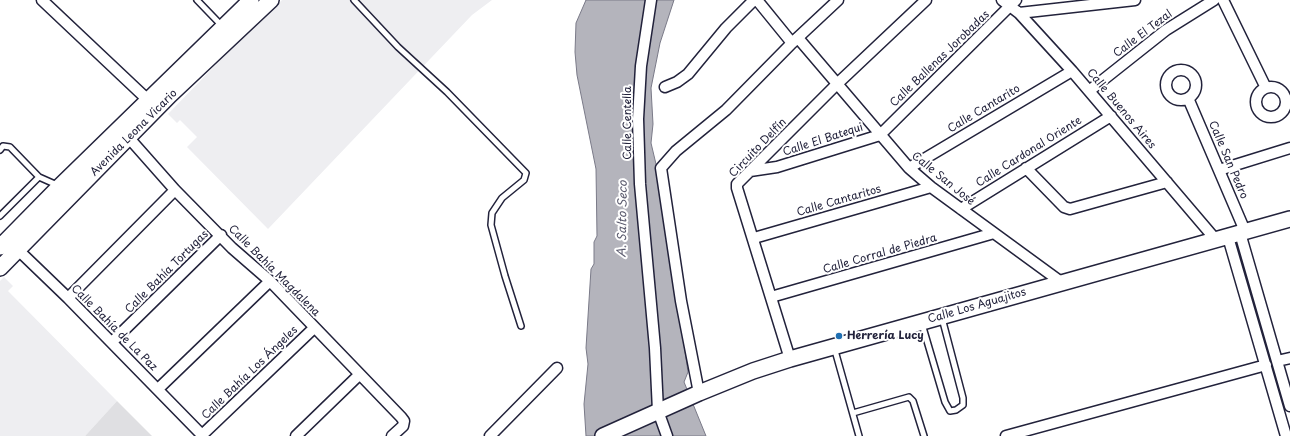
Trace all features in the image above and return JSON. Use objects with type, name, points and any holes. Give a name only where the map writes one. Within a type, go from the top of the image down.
[{"type":"street","points":[[42,0],[149,101]]},
{"type":"street","name":"Avenida Leona Vicario","points":[[3,241],[149,101],[251,0]]},
{"type":"street","name":"Avenida Leona Vicario","points":[[0,268],[170,95],[271,0]]},
{"type":"street","name":"Calle Centella","points":[[651,0],[641,66],[638,119],[640,184],[654,332],[658,411],[667,436]]},
{"type":"street","points":[[665,87],[677,82],[688,74],[726,28],[755,0]]},
{"type":"street","name":"Calle San José","points":[[755,0],[837,84],[909,168],[931,188],[1061,282]]},
{"type":"street","points":[[699,393],[681,301],[661,168],[676,151],[726,110],[795,40],[838,0]]},
{"type":"street","name":"Circuito Delfín","points":[[790,359],[737,184],[837,84],[926,0]]},
{"type":"street","name":"Calle Buenos Aires","points":[[1002,0],[1014,3],[1019,13],[1072,71],[1167,182],[1232,235]]},
{"type":"street","points":[[1019,13],[1135,0]]},
{"type":"street","name":"Calle El Tezal","points":[[1089,91],[1166,30],[1214,0]]},
{"type":"street","points":[[1223,0],[1266,88]]},
{"type":"street","name":"Calle Ballenas Jorobadas","points":[[880,135],[1014,3]]},
{"type":"street","name":"Calle Cantarito","points":[[909,168],[1072,71]]},
{"type":"street","name":"Calle San Pedro","points":[[1188,98],[1219,170],[1232,235]]},
{"type":"street","name":"Calle Cardonal Oriente","points":[[961,209],[1111,116]]},
{"type":"street","name":"Calle El Batequi","points":[[750,171],[778,167],[880,135]]},
{"type":"street","name":"Calle Bahía Magdalena","points":[[129,138],[175,190],[221,235],[232,248],[270,281],[404,421],[403,426],[392,436]]},
{"type":"street","points":[[1219,170],[1290,148]]},
{"type":"street","points":[[1026,168],[1064,207],[1070,209],[1167,182]]},
{"type":"street","name":"Calle Cantaritos","points":[[754,238],[931,188]]},
{"type":"street","points":[[68,298],[175,190]]},
{"type":"street","name":"Calle Los Aguajitos","points":[[603,436],[699,393],[753,371],[790,359],[921,321],[1290,219]]},
{"type":"street","name":"Calle Corral de Piedra","points":[[771,297],[994,233]]},
{"type":"street","name":"Calle Bahía Tortugas","points":[[112,342],[221,235]]},
{"type":"street","points":[[1232,235],[1277,361],[1290,406]]},
{"type":"street","points":[[1232,235],[1286,436]]},
{"type":"street","name":"Calle Bahía de La Paz","points":[[3,241],[18,250],[68,298],[202,436]]},
{"type":"street","points":[[158,389],[270,281]]},
{"type":"street","name":"Calle Bahía Los Ángeles","points":[[202,436],[314,328]]},
{"type":"street","points":[[1277,361],[1290,358]]},
{"type":"street","points":[[1006,436],[1266,365]]},
{"type":"street","points":[[490,436],[557,368]]},
{"type":"street","points":[[296,436],[359,375]]},
{"type":"lane","points":[[197,0],[223,28]]},
{"type":"lane","points":[[354,0],[398,47],[447,92],[526,173],[524,180],[502,198],[492,213],[491,219],[491,225],[504,276],[521,326]]},
{"type":"lane","points":[[0,150],[3,146],[10,147],[39,177],[59,186]]},
{"type":"lane","points":[[0,216],[39,177]]},
{"type":"lane","points":[[921,321],[944,402],[950,411],[956,410],[963,405],[963,398],[941,316]]},
{"type":"lane","points":[[834,346],[860,436]]},
{"type":"lane","points":[[853,413],[909,397],[913,401],[924,436]]},
{"type":"shaded area","points":[[282,0],[492,0],[472,15],[268,229],[187,147],[197,137],[180,120],[177,123],[168,114],[237,43]]},
{"type":"shaded area","points":[[4,277],[13,286],[8,291],[117,401],[85,436],[0,436],[0,281]]},
{"type":"shaded area","points":[[117,401],[152,436],[85,436]]},
{"type":"water","name":"A. Salto Seco","points":[[586,0],[674,0],[660,43],[651,88],[653,124],[651,143],[660,181],[688,372],[684,382],[706,436],[586,436],[584,404],[588,364],[586,348],[591,269],[594,264],[594,242],[597,236],[596,169],[577,75],[575,52],[576,23]]},
{"type":"place","name":"Herrería Lucy","points":[[839,336]]}]
